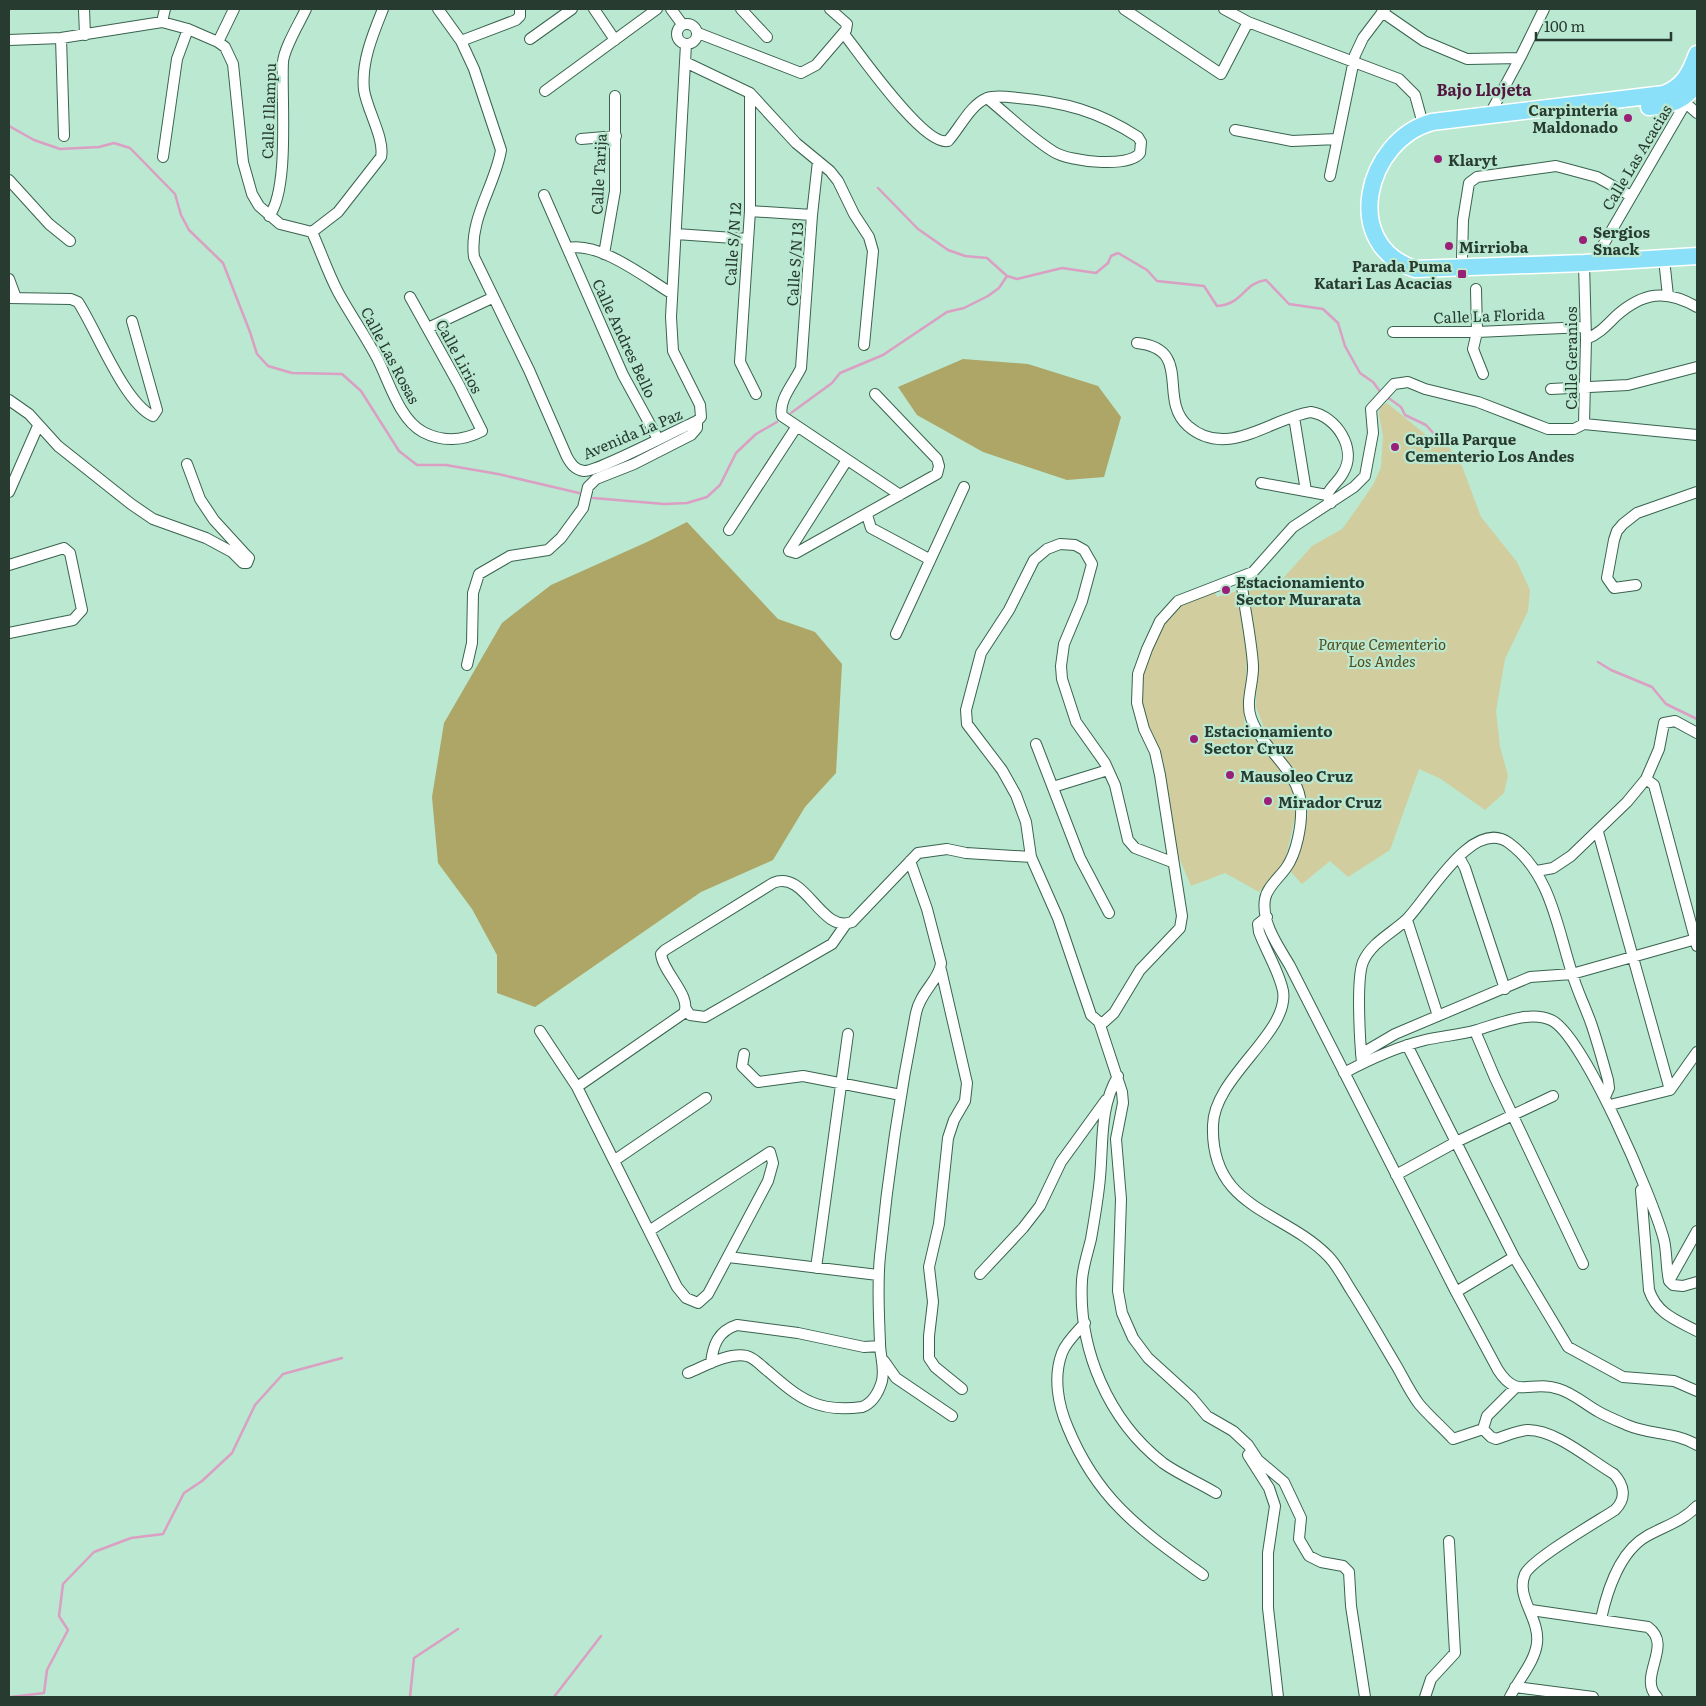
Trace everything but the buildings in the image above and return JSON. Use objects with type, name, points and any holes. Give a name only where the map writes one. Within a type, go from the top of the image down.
[{"type":"main road","points":[[1596,108],[1664,94],[1674,90],[1688,76],[1697,54]]},
{"type":"main road","points":[[1697,82],[1683,102],[1667,105],[1596,108],[1424,130],[1410,143],[1391,166],[1382,200],[1384,232],[1396,250],[1413,258],[1462,264],[1664,253],[1697,246]]},
{"type":"main road","points":[[1664,253],[1697,256]]},
{"type":"street","points":[[84,9],[84,35]]},
{"type":"street","points":[[162,22],[165,9]]},
{"type":"street","points":[[218,42],[234,9]]},
{"type":"street","name":"Calle Illampu","points":[[269,216],[276,205],[280,178],[285,103],[283,59],[306,9]]},
{"type":"street","points":[[9,40],[61,38],[162,22],[188,29],[218,42],[229,53],[233,64],[243,162],[248,182],[259,206],[280,224],[312,232],[338,212],[381,157],[382,147],[369,110],[363,77],[367,53],[383,9]]},
{"type":"street","name":"Avenida La Paz","points":[[438,9],[461,41],[474,69],[501,150],[499,163],[481,205],[473,246],[474,257],[492,298],[529,370],[572,465],[579,470],[587,471],[697,421],[701,417],[700,405],[673,351],[671,293],[686,44]]},
{"type":"street","points":[[461,41],[516,20],[520,16],[520,9]]},
{"type":"street","points":[[530,39],[572,9]]},
{"type":"street","points":[[594,9],[615,40]]},
{"type":"street","points":[[545,91],[656,9]]},
{"type":"street","points":[[671,9],[682,24],[693,25],[698,33],[801,73],[816,65],[845,29]]},
{"type":"street","points":[[742,9],[767,37]]},
{"type":"street","points":[[830,9],[894,99],[910,117],[938,141],[948,141],[976,106],[988,98],[997,96],[1049,100],[1086,110],[1138,137],[1141,142],[1140,153],[1128,161],[1112,162],[1056,153],[988,98]]},
{"type":"street","points":[[1124,9],[1220,74],[1248,22]]},
{"type":"street","points":[[1224,9],[1248,22],[1355,64],[1399,79],[1414,95],[1424,130]]},
{"type":"street","points":[[1486,121],[1544,9]]},
{"type":"street","points":[[1330,176],[1355,64],[1355,55],[1363,38],[1384,10],[1424,41],[1467,59],[1520,58]]},
{"type":"street","points":[[682,24],[677,36],[680,41],[686,44],[694,41],[698,33]]},
{"type":"street","points":[[163,157],[176,59],[188,29]]},
{"type":"street","points":[[61,38],[64,136]]},
{"type":"street","points":[[685,62],[750,93],[796,143],[838,181],[872,243],[873,251],[864,345]]},
{"type":"street","name":"Calle S/N 12","points":[[750,93],[750,212],[740,362],[756,394]]},
{"type":"street","name":"Calle Tarija","points":[[604,254],[615,191],[615,96]]},
{"type":"street","points":[[1683,102],[1697,113]]},
{"type":"street","name":"Calle Las Acacias","points":[[1591,258],[1631,196],[1683,102]]},
{"type":"street","points":[[1235,130],[1292,141],[1337,139]]},
{"type":"street","points":[[581,139],[616,136]]},
{"type":"street","name":"Calle S/N 13","points":[[797,426],[782,416],[780,408],[784,396],[792,388],[801,368],[812,215],[818,161]]},
{"type":"street","points":[[1462,264],[1462,220],[1469,183],[1477,177],[1556,166],[1597,177],[1631,196]]},
{"type":"street","points":[[9,180],[49,224],[70,241]]},
{"type":"street","name":"Calle Andres Bello","points":[[544,195],[623,375],[658,439]]},
{"type":"street","points":[[750,212],[812,215]]},
{"type":"street","name":"Calle Las Rosas","points":[[312,232],[338,292],[357,321],[401,408],[412,422],[422,432],[454,440],[464,439],[482,432]]},
{"type":"street","points":[[676,234],[748,239]]},
{"type":"street","points":[[568,248],[577,247],[604,254],[671,293]]},
{"type":"street","points":[[1664,253],[1668,296]]},
{"type":"street","name":"Calle Geranios","points":[[1329,499],[1354,487],[1365,476],[1373,433],[1371,409],[1394,384],[1408,382],[1425,389],[1478,402],[1548,429],[1574,429],[1584,424],[1586,388],[1585,327],[1591,258]]},
{"type":"street","points":[[9,280],[12,298],[71,299],[78,302],[101,348],[145,412],[154,416],[157,410],[132,321]]},
{"type":"street","points":[[1476,289],[1477,332],[1473,349],[1483,374]]},
{"type":"street","points":[[1586,339],[1598,334],[1617,316],[1652,294],[1668,296],[1697,307]]},
{"type":"street","name":"Calle Lirios","points":[[410,297],[460,384],[482,432]]},
{"type":"street","points":[[428,328],[492,298]]},
{"type":"street","name":"Calle La Florida","points":[[1393,332],[1477,332],[1585,327]]},
{"type":"street","points":[[1099,1022],[1108,1020],[1140,970],[1180,928],[1182,916],[1180,894],[1172,862],[1160,775],[1155,752],[1144,729],[1137,703],[1138,674],[1160,621],[1178,600],[1253,572],[1292,527],[1329,499],[1344,472],[1348,458],[1342,434],[1330,420],[1316,413],[1302,413],[1244,436],[1226,439],[1205,437],[1187,425],[1181,416],[1173,390],[1172,368],[1164,353],[1151,345],[1137,343]]},
{"type":"street","points":[[1551,388],[1586,388],[1646,382],[1697,366]]},
{"type":"street","points":[[847,460],[789,551],[796,553],[868,515],[937,474],[939,466],[937,459],[875,394]]},
{"type":"street","points":[[9,400],[29,414],[58,446],[138,509],[153,519],[206,538],[232,552],[243,563],[247,563],[249,558],[214,520],[200,499],[188,464]]},
{"type":"street","points":[[1294,417],[1306,491]]},
{"type":"street","points":[[467,665],[472,643],[473,594],[479,574],[510,556],[548,550],[561,538],[583,508],[588,487],[592,482],[691,435],[697,428],[697,421]]},
{"type":"street","points":[[1584,424],[1697,435]]},
{"type":"street","points":[[9,492],[38,426]]},
{"type":"street","points":[[729,530],[797,426],[900,495]]},
{"type":"street","points":[[1261,483],[1306,491],[1329,499]]},
{"type":"street","points":[[896,634],[929,559],[964,487]]},
{"type":"street","points":[[1636,584],[1614,588],[1607,578],[1617,531],[1637,513],[1697,492]]},
{"type":"street","points":[[868,515],[871,528],[929,559]]},
{"type":"street","points":[[1172,862],[1135,848],[1128,840],[1115,785],[1108,770],[1076,722],[1062,679],[1061,666],[1064,644],[1085,594],[1092,564],[1084,550],[1075,545],[1060,544],[1047,549],[1034,560],[1021,582],[1009,610],[981,653],[966,710],[967,724],[1002,770],[1016,795],[1026,822],[1030,857],[1058,918],[1091,1015],[1099,1022],[1103,1042],[1118,1076],[1123,1103],[1116,1139],[1120,1185],[1118,1291],[1122,1312],[1133,1338],[1148,1358],[1192,1398],[1207,1416],[1233,1430],[1248,1445],[1258,1460],[1284,1482],[1302,1518],[1299,1539],[1303,1548],[1310,1556],[1321,1562],[1343,1566],[1349,1572],[1351,1606],[1365,1697]]},
{"type":"street","points":[[9,565],[64,548],[70,552],[82,610],[73,620],[9,633]]},
{"type":"street","points":[[1241,578],[1253,666],[1250,716],[1260,738],[1289,772],[1298,788],[1302,806],[1290,859],[1272,884],[1265,898],[1266,917],[1269,928],[1456,1292],[1498,1370],[1506,1382],[1515,1388]]},
{"type":"street","points":[[1536,870],[1553,868],[1598,832],[1646,779],[1659,749],[1664,723],[1675,721],[1697,733]]},
{"type":"street","points":[[1036,744],[1080,858],[1109,913]]},
{"type":"street","points":[[1053,787],[1108,770]]},
{"type":"street","points":[[1344,1072],[1395,1034],[1530,977],[1572,974],[1696,942],[1654,785],[1646,779]]},
{"type":"street","points":[[1598,832],[1670,1090]]},
{"type":"street","points":[[1362,1058],[1360,970],[1364,960],[1376,945],[1407,920],[1440,876],[1459,857],[1491,837],[1498,838],[1513,847],[1536,870],[1555,914],[1572,974],[1592,1026],[1608,1080],[1608,1101]]},
{"type":"street","points":[[846,924],[832,944],[705,1017],[690,1016],[686,1009],[685,1001],[665,966],[661,954],[773,883],[788,882],[797,886],[830,918],[841,924],[846,924],[852,922],[918,853],[927,850],[947,849],[966,853],[1030,857]]},
{"type":"street","points":[[1459,857],[1465,868],[1505,988]]},
{"type":"street","points":[[910,861],[930,916],[967,1083],[965,1101],[954,1120],[948,1138],[939,1224],[929,1267],[933,1302],[928,1336],[929,1358],[934,1367],[962,1389]]},
{"type":"street","points":[[1266,917],[1258,924],[1258,932],[1278,976],[1283,992],[1283,1002],[1276,1022],[1238,1071],[1221,1096],[1214,1113],[1214,1148],[1220,1168],[1224,1177],[1250,1205],[1296,1231],[1328,1256],[1372,1323],[1419,1403],[1453,1439],[1483,1429]]},
{"type":"street","points":[[1407,920],[1438,1016]]},
{"type":"street","points":[[941,970],[922,994],[916,1010],[901,1095],[878,1275],[880,1346],[884,1360],[896,1378],[952,1416]]},
{"type":"street","points":[[578,1087],[678,1018],[686,1009]]},
{"type":"street","points":[[1362,1058],[1407,1045],[1475,1031],[1508,1020],[1544,1017],[1553,1021],[1567,1036],[1608,1101],[1664,1239],[1669,1281],[1673,1285],[1695,1285]]},
{"type":"street","points":[[540,1031],[578,1087],[615,1160],[649,1231],[677,1287],[692,1301],[698,1303],[708,1294],[768,1181],[773,1163],[770,1152],[649,1231]]},
{"type":"street","points":[[1475,1031],[1583,1264]]},
{"type":"street","points":[[816,1268],[848,1034]]},
{"type":"street","points":[[1407,1045],[1514,1258],[1568,1347],[1623,1377],[1674,1381],[1697,1391]]},
{"type":"street","points":[[1608,1101],[1670,1090],[1697,1052]]},
{"type":"street","points":[[744,1054],[742,1066],[748,1075],[758,1082],[803,1076],[901,1095]]},
{"type":"street","points":[[980,1274],[1023,1228],[1040,1206],[1060,1162],[1108,1097],[1118,1076]]},
{"type":"street","points":[[1396,1175],[1456,1142],[1512,1114],[1554,1096]]},
{"type":"street","points":[[1108,1097],[1101,1142],[1100,1184],[1082,1279],[1085,1322],[1090,1353],[1110,1402],[1134,1435],[1162,1462],[1178,1473],[1216,1493]]},
{"type":"street","points":[[615,1160],[706,1098]]},
{"type":"street","points":[[1639,1177],[1649,1290],[1653,1302],[1667,1316],[1697,1330]]},
{"type":"street","points":[[1669,1281],[1697,1231]]},
{"type":"street","points":[[728,1257],[878,1275]]},
{"type":"street","points":[[1456,1292],[1514,1258]]},
{"type":"street","points":[[1085,1322],[1062,1352],[1057,1387],[1059,1402],[1075,1445],[1096,1482],[1128,1518],[1202,1575]]},
{"type":"street","points":[[712,1363],[713,1348],[719,1335],[728,1328],[737,1325],[798,1334],[864,1348],[880,1346]]},
{"type":"street","points":[[688,1373],[712,1363],[733,1357],[747,1356],[789,1390],[813,1404],[847,1408],[862,1407],[872,1400],[882,1381],[884,1360]]},
{"type":"street","points":[[1483,1429],[1486,1416],[1515,1388],[1547,1385],[1562,1389],[1600,1413],[1630,1426],[1652,1433],[1688,1440],[1697,1445]]},
{"type":"street","points":[[1483,1429],[1496,1439],[1518,1431],[1529,1430],[1545,1433],[1614,1474],[1623,1486],[1621,1501],[1615,1510],[1538,1561],[1525,1574],[1522,1588],[1524,1599],[1531,1610],[1537,1629],[1536,1652],[1510,1697]]},
{"type":"street","points":[[1242,1440],[1247,1454],[1269,1488],[1275,1506],[1268,1553],[1268,1608],[1278,1697]]},
{"type":"street","points":[[1600,1619],[1608,1588],[1635,1545],[1647,1536],[1686,1518],[1697,1506]]},
{"type":"street","points":[[1424,1697],[1431,1680],[1455,1653],[1449,1541]]},
{"type":"street","points":[[1531,1610],[1648,1627],[1655,1632],[1659,1642],[1650,1675],[1651,1687],[1657,1697]]},
{"type":"street","points":[[1515,1687],[1593,1697]]},
{"type":"green space","name":"Parque Cementerio Los Andes","points":[[1387,403],[1431,439],[1440,434],[1462,466],[1481,517],[1517,562],[1530,590],[1528,611],[1505,659],[1496,711],[1500,747],[1508,775],[1504,793],[1485,810],[1441,779],[1419,769],[1390,850],[1348,877],[1330,861],[1302,884],[1291,872],[1308,815],[1307,798],[1292,767],[1267,736],[1256,707],[1257,666],[1248,598],[1249,591],[1278,584],[1312,546],[1342,529],[1373,485],[1381,467],[1383,436],[1379,415],[1380,407]]},
{"type":"green space","points":[[1214,590],[1217,597],[1237,591],[1247,659],[1244,723],[1256,741],[1279,767],[1292,788],[1297,809],[1285,861],[1259,892],[1225,873],[1191,886],[1176,850],[1163,759],[1145,718],[1141,692],[1143,672],[1163,625],[1178,604]]},
{"type":"shaded area","points":[[963,359],[1028,364],[1098,386],[1121,417],[1104,477],[1067,480],[983,452],[917,415],[898,387]]},
{"type":"shaded area","points":[[687,522],[778,619],[815,632],[842,664],[836,773],[805,807],[773,860],[701,892],[535,1007],[497,993],[497,955],[472,909],[438,863],[432,797],[444,723],[502,623],[551,585]]},
{"type":"waterway","points":[[9,126],[34,140],[60,149],[99,147],[114,143],[130,148],[175,194],[181,215],[189,230],[223,263],[257,354],[268,366],[292,373],[342,374],[361,391],[399,451],[417,465],[446,465],[498,474],[579,493]]},
{"type":"waterway","points":[[878,188],[918,229],[948,250],[965,256],[987,258],[1007,276],[1017,279],[1062,268],[1096,273],[1108,263],[1111,256],[1118,253],[1147,270],[1157,281],[1204,286],[1217,306],[1233,302],[1252,285],[1266,280],[1289,304],[1323,309],[1338,323],[1345,346],[1360,373],[1373,382],[1382,394]]},
{"type":"waterway","points":[[791,413],[832,383],[840,373],[883,355],[947,312],[964,308],[988,296],[999,288],[1007,276]]},
{"type":"waterway","points":[[1387,397],[1401,407],[1405,415],[1426,425],[1436,436]]},
{"type":"waterway","points":[[593,498],[664,504],[687,503],[707,497],[720,485],[736,453],[756,434],[777,422]]},
{"type":"waterway","points":[[1598,662],[1611,670],[1652,687],[1666,704],[1697,719]]},
{"type":"waterway","points":[[11,1697],[44,1693],[47,1670],[68,1630],[59,1616],[63,1584],[94,1552],[131,1538],[163,1534],[184,1493],[202,1481],[232,1453],[255,1405],[283,1374],[342,1358]]},
{"type":"waterway","points":[[410,1697],[414,1658],[458,1629]]},
{"type":"waterway","points":[[554,1697],[601,1636]]},
{"type":"place","name":"Carpintería Maldonado","points":[[1628,118]]},
{"type":"place","name":"Klaryt","points":[[1438,159]]},
{"type":"place","name":"Sergios Snack","points":[[1583,240]]},
{"type":"place","name":"Mirrioba","points":[[1449,246]]},
{"type":"place","name":"Parada Puma Katari Las Acacias","points":[[1462,274]]},
{"type":"place","name":"Capilla Parque Cementerio Los Andes","points":[[1395,447]]},
{"type":"place","name":"Estacionamiento Sector Murarata","points":[[1226,590]]},
{"type":"place","name":"Estacionamiento Sector Cruz","points":[[1194,739]]},
{"type":"place","name":"Mausoleo Cruz","points":[[1230,775]]},
{"type":"place","name":"Mirador Cruz","points":[[1268,801]]},
{"type":"district","name":"Bajo Llojeta","points":[[1484,89]]}]
